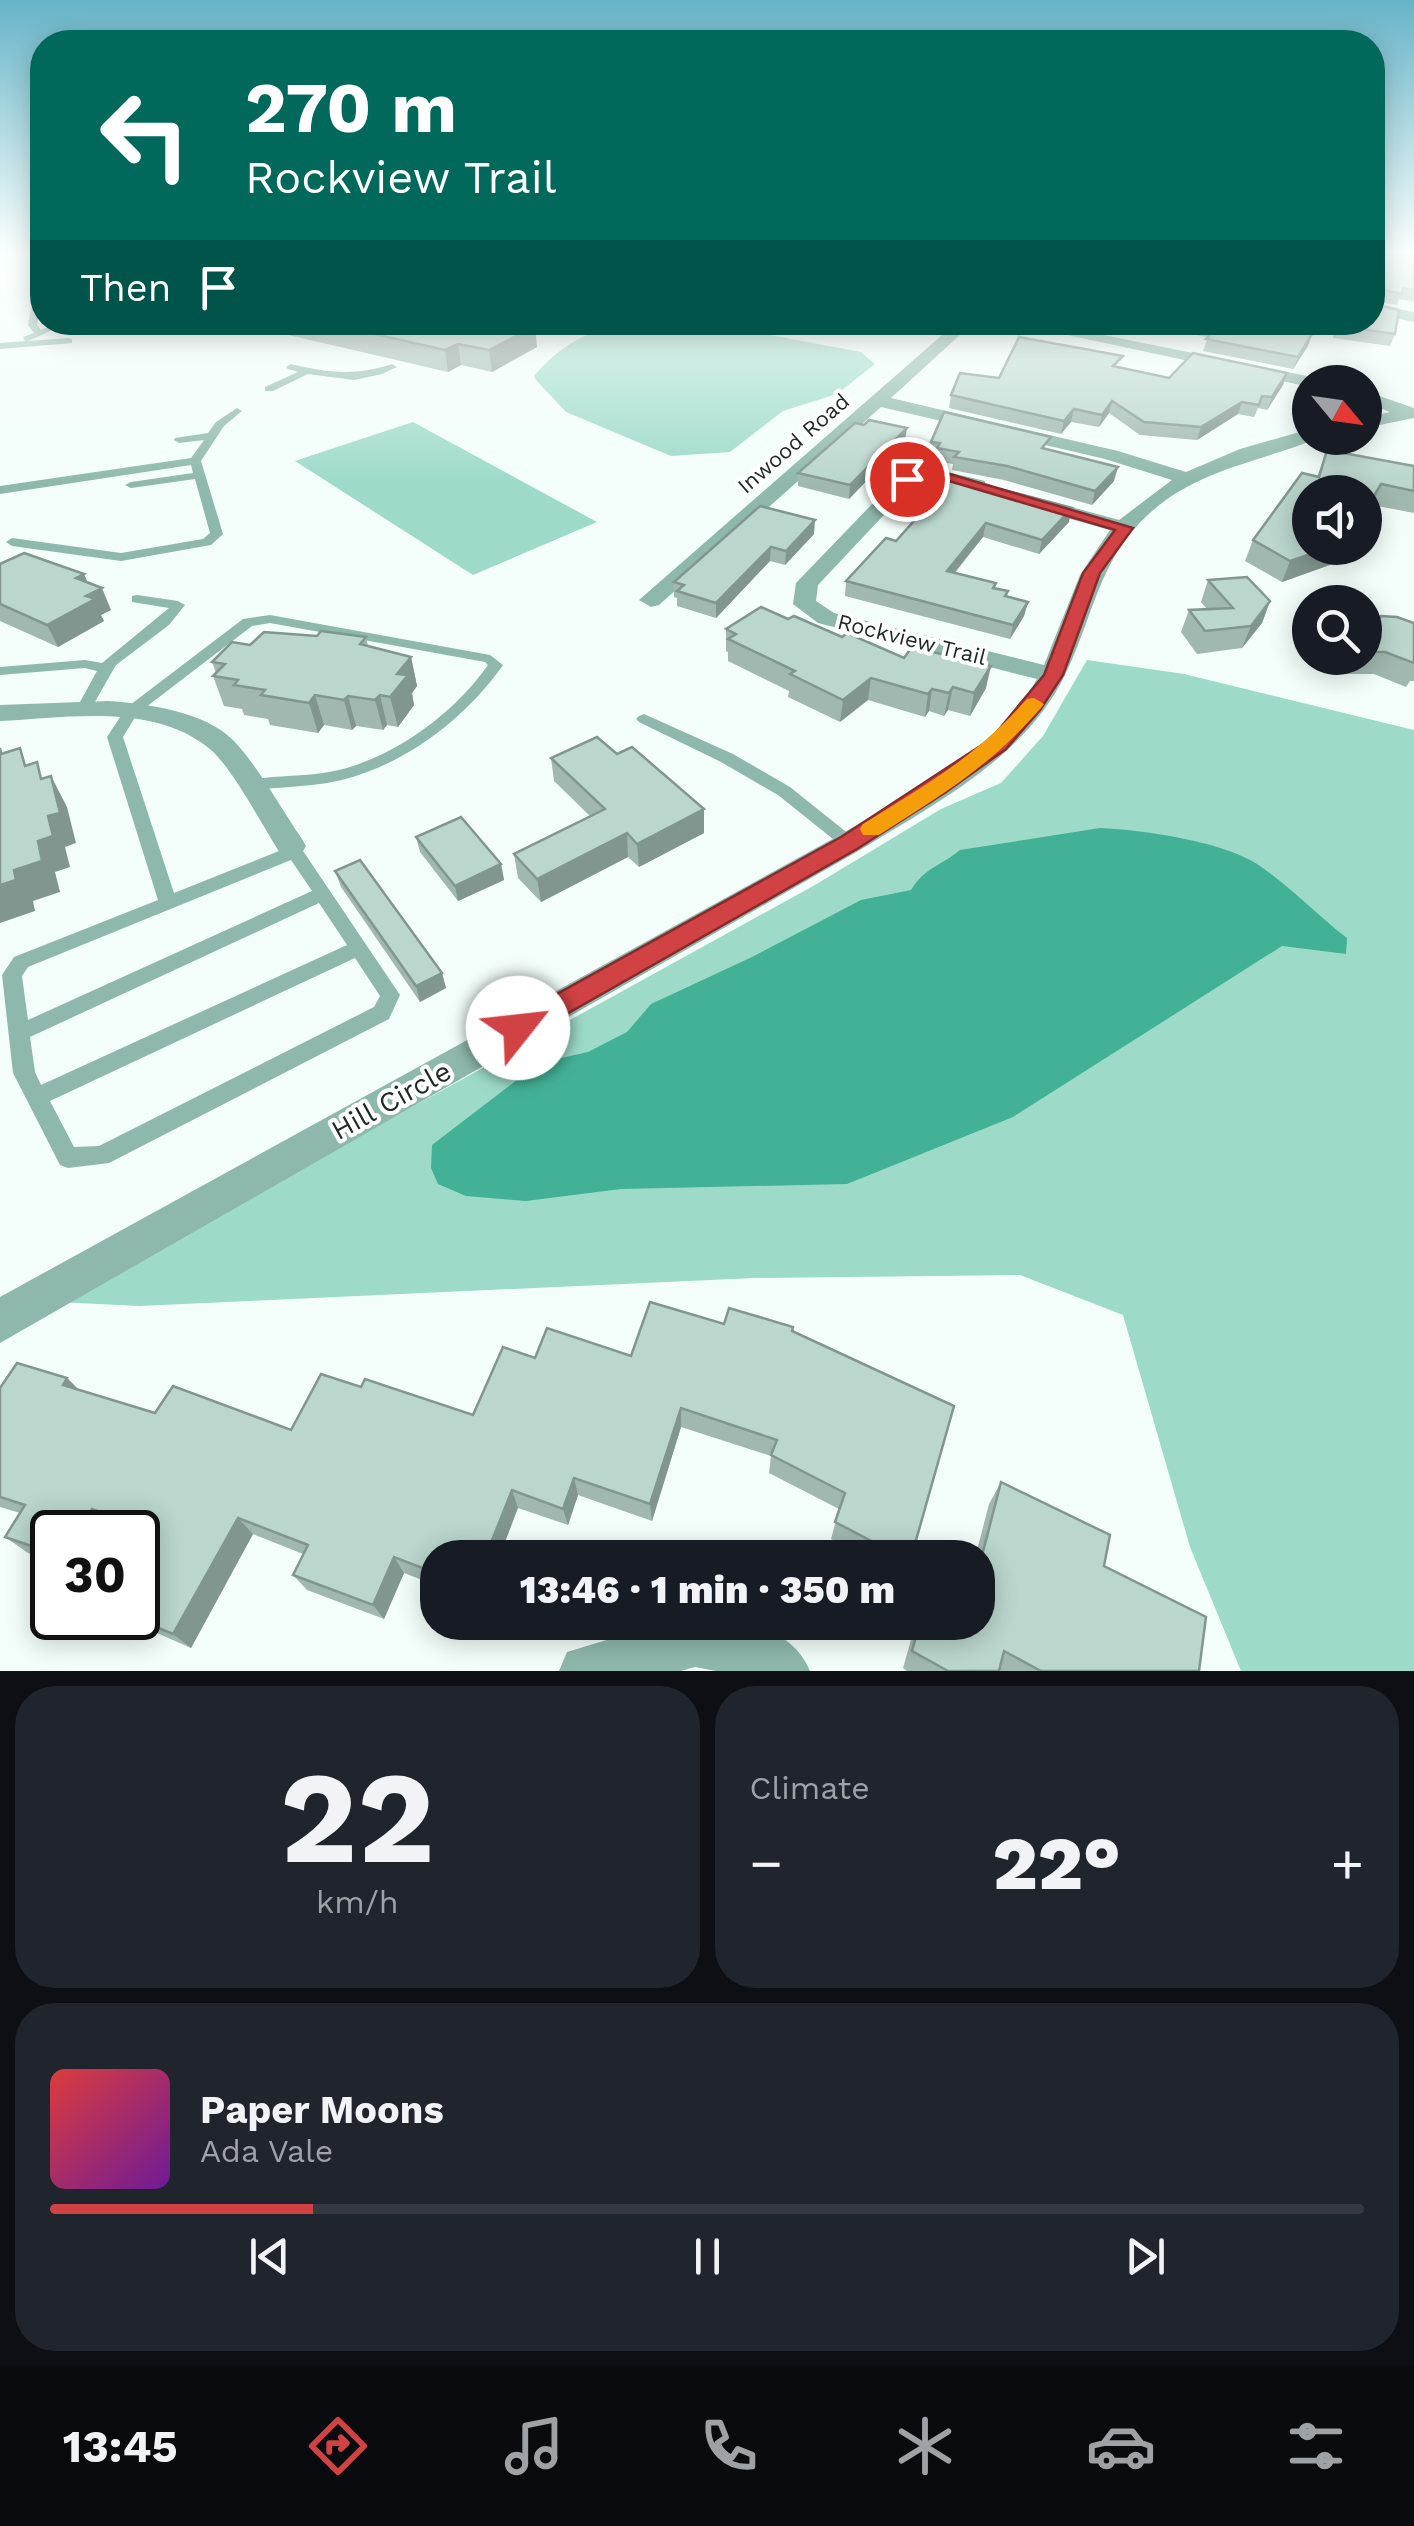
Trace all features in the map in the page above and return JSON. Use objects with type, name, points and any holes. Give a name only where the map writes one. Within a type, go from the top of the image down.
[{"type":"street","name":"Inwood Road","points":[[652,600],[953,335]]},
{"type":"street","points":[[1079,335],[1292,378]]},
{"type":"street","points":[[880,401],[1111,455],[1188,479]]},
{"type":"street","points":[[1382,402],[1412,413]]},
{"type":"street","points":[[1382,420],[1412,413]]},
{"type":"street","name":"Hill Circle","points":[[0,1321],[849,843],[983,756],[1017,724],[1054,675],[1092,573],[1124,528],[1188,479],[1249,452],[1292,440]]},
{"type":"street","name":"Rockview Trail","points":[[1054,675],[826,618],[805,604],[803,594],[808,583],[907,479],[936,474],[1124,528]]},
{"type":"street","points":[[0,713],[130,711],[175,719],[200,730],[224,746],[293,849]]},
{"type":"street","points":[[0,732],[24,725],[38,714]]},
{"type":"street","points":[[608,1668],[695,1640],[752,1652],[783,1671]]},
{"type":"lane","points":[[21,344],[35,335]]},
{"type":"lane","points":[[0,346],[69,342]]},
{"type":"lane","points":[[291,367],[360,379],[392,367]]},
{"type":"lane","points":[[269,389],[307,371]]},
{"type":"lane","points":[[0,490],[195,460],[211,436],[237,411]]},
{"type":"lane","points":[[179,440],[211,436]]},
{"type":"lane","points":[[12,542],[121,557],[207,542],[217,534],[195,460]]},
{"type":"lane","points":[[132,485],[200,475]]},
{"type":"lane","points":[[57,548],[77,541]]},
{"type":"lane","points":[[83,710],[107,668],[178,606],[137,599]]},
{"type":"lane","points":[[168,903],[115,737],[130,711],[248,622],[270,620],[490,659],[496,665],[487,680],[429,732],[355,771],[250,785]]},
{"type":"lane","points":[[0,672],[85,664],[107,668]]},
{"type":"lane","points":[[644,719],[784,791],[849,843]]},
{"type":"lane","points":[[293,849],[390,995],[382,1013],[101,1156],[68,1158],[24,1074],[12,975],[21,962],[168,903],[293,849]]},
{"type":"lane","points":[[19,1033],[323,894]]},
{"type":"lane","points":[[36,1097],[359,948]]},
{"type":"shaded area","points":[[587,335],[770,335],[861,352],[875,364],[837,394],[783,411],[730,452],[671,456],[566,412],[536,380],[534,376],[552,357]]},
{"type":"shaded area","points":[[413,422],[597,522],[473,575],[295,461]]},
{"type":"shaded area","points":[[1087,660],[1184,674],[1414,730],[1414,1671],[1241,1671],[1190,1547],[1123,1315],[1020,1275],[754,1278],[139,1306],[58,1302],[815,885],[941,809],[1001,783],[1043,736]]},
{"type":"shaded area","points":[[1100,828],[1181,838],[1242,856],[1281,881],[1347,938],[1346,954],[1282,946],[1013,1117],[847,1184],[621,1189],[526,1201],[466,1196],[438,1184],[431,1168],[432,1145],[539,1063],[588,1052],[627,1032],[651,1004],[861,900],[911,890],[928,871],[960,850]]},
{"type":"building","points":[[379,335],[518,335],[489,350],[458,344],[445,350]]},
{"type":"building","points":[[1210,335],[1311,335],[1298,357],[1206,339]]},
{"type":"building","points":[[1019,337],[1123,356],[1113,366],[1169,378],[1193,353],[1287,373],[1272,397],[1262,396],[1259,405],[1242,402],[1201,427],[1144,422],[1112,401],[1102,415],[1074,409],[1064,421],[951,395],[960,373],[999,378]]},
{"type":"building","points":[[944,412],[1051,437],[1042,448],[1118,467],[1095,491],[1007,466],[954,457],[959,452],[937,448],[940,443],[931,442]]},
{"type":"building","points":[[869,420],[907,428],[850,485],[798,473],[855,423],[864,425]]},
{"type":"building","points":[[1326,455],[1354,455],[1414,466],[1414,491],[1382,484],[1382,475],[1320,475]]},
{"type":"building","points":[[940,473],[1072,508],[1042,540],[986,523],[947,571],[996,583],[993,588],[1008,591],[1005,596],[1028,602],[1013,625],[846,581],[886,538],[896,541],[929,504],[915,501]]},
{"type":"building","points":[[1292,487],[1292,560],[1253,540]]},
{"type":"building","points":[[760,506],[815,520],[786,551],[771,547],[716,603],[677,591],[684,585],[674,582]]},
{"type":"building","points":[[24,553],[84,574],[76,578],[102,588],[86,596],[95,599],[47,625],[0,604],[0,564]]},
{"type":"building","points":[[1247,577],[1270,601],[1251,626],[1205,631],[1189,610],[1233,608],[1208,580]]},
{"type":"building","points":[[761,607],[788,619],[794,616],[842,637],[847,633],[904,658],[912,647],[991,666],[974,693],[953,687],[949,693],[932,689],[928,694],[871,678],[843,700],[790,674],[795,671],[728,639],[736,634],[726,629]]},
{"type":"building","points":[[1382,616],[1414,623],[1414,663],[1385,652]]},
{"type":"building","points":[[321,631],[366,637],[360,644],[411,657],[397,674],[408,675],[390,697],[380,695],[375,700],[348,696],[344,700],[315,695],[309,703],[261,695],[265,690],[234,685],[238,680],[213,676],[225,664],[212,662],[232,642],[250,645],[264,632],[317,636]]},
{"type":"building","points":[[597,737],[617,754],[632,747],[704,809],[637,844],[627,833],[537,879],[514,854],[605,809],[551,758]]},
{"type":"building","points":[[0,748],[1,754],[20,748],[25,766],[37,762],[41,779],[51,776],[60,813],[48,816],[53,836],[38,841],[42,861],[14,870],[16,880],[0,885]]},
{"type":"building","points":[[461,817],[501,864],[455,886],[416,837]]},
{"type":"building","points":[[360,860],[442,973],[416,986],[335,871]]},
{"type":"building","points":[[650,1302],[724,1324],[729,1308],[793,1327],[792,1331],[954,1406],[916,1540],[870,1540],[835,1522],[845,1493],[771,1455],[777,1440],[681,1408],[650,1504],[574,1478],[563,1509],[512,1490],[492,1540],[420,1540],[420,1567],[394,1557],[373,1605],[293,1575],[308,1545],[238,1518],[173,1634],[160,1629],[160,1510],[30,1510],[30,1546],[5,1537],[25,1505],[0,1497],[0,1388],[17,1363],[67,1378],[63,1385],[155,1413],[173,1386],[291,1430],[321,1374],[361,1387],[365,1379],[473,1415],[503,1347],[535,1358],[547,1328],[631,1356]]},
{"type":"building","points":[[1001,1482],[1110,1535],[1104,1566],[1206,1617],[1199,1671],[1041,1671],[1004,1651],[999,1671],[948,1671],[912,1651],[915,1640],[995,1640],[995,1540],[986,1540]]},
{"type":"slow traffic","points":[[871,829],[968,769],[998,744],[1034,704]]},
{"type":"route","points":[[518,1028],[849,843],[938,788],[998,744],[1033,706],[1054,675],[1070,639],[1092,573],[1124,528],[951,477],[936,474],[907,479]]}]
